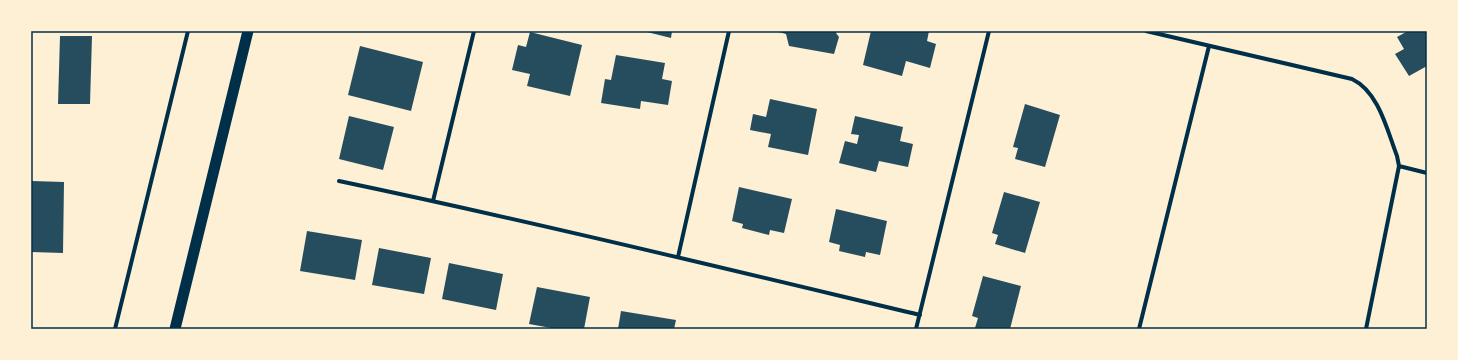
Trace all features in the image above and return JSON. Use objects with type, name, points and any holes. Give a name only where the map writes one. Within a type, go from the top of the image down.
[{"type":"highway","points":[[175,329],[248,31]]},
{"type":"street","points":[[114,329],[188,31]]},
{"type":"street","points":[[433,201],[474,31]]},
{"type":"street","points":[[678,257],[729,31]]},
{"type":"street","points":[[916,329],[989,31]]},
{"type":"street","points":[[1146,31],[1352,79],[1359,82],[1366,89],[1377,105],[1397,156],[1399,166],[1366,329]]},
{"type":"street","points":[[1139,329],[1209,46]]},
{"type":"street","points":[[1399,166],[1427,173]]},
{"type":"street","points":[[339,181],[678,257],[920,315]]},
{"type":"building","points":[[643,31],[672,31],[671,38]]},
{"type":"building","points":[[775,31],[837,31],[836,33],[839,37],[834,54],[789,46],[786,34]]},
{"type":"building","points":[[871,31],[929,31],[927,41],[936,44],[930,68],[906,61],[902,76],[863,65]]},
{"type":"building","points":[[1408,31],[1427,31],[1427,66],[1409,76],[1395,54],[1404,49],[1397,37]]},
{"type":"building","points":[[530,32],[582,45],[570,96],[527,86],[530,74],[512,70],[518,45],[526,47]]},
{"type":"building","points":[[60,36],[92,36],[90,104],[58,104]]},
{"type":"building","points":[[360,46],[423,62],[411,111],[348,95]]},
{"type":"building","points":[[616,55],[665,63],[662,79],[672,81],[668,105],[641,101],[640,109],[601,103],[605,79],[611,80]]},
{"type":"building","points":[[770,99],[817,109],[808,155],[768,147],[771,134],[750,130],[753,114],[766,117]]},
{"type":"building","points":[[1025,104],[1060,115],[1045,167],[1015,159],[1018,148],[1013,147]]},
{"type":"building","points":[[349,116],[394,127],[383,170],[339,159]]},
{"type":"building","points":[[855,116],[903,127],[900,141],[913,144],[908,167],[879,161],[876,172],[839,163],[845,141],[857,144],[859,135],[851,134]]},
{"type":"building","points":[[32,181],[64,182],[63,253],[31,252]]},
{"type":"building","points":[[739,187],[792,199],[784,233],[770,230],[769,235],[742,228],[743,224],[732,221]]},
{"type":"building","points":[[1004,192],[1040,202],[1025,253],[995,244],[998,235],[992,233]]},
{"type":"building","points":[[836,209],[887,221],[880,255],[866,252],[865,257],[839,251],[840,245],[829,242]]},
{"type":"building","points":[[307,231],[362,240],[355,280],[300,271]]},
{"type":"building","points":[[379,248],[431,258],[424,294],[372,285]]},
{"type":"building","points":[[449,263],[503,274],[496,310],[442,299]]},
{"type":"building","points":[[983,276],[1021,286],[1010,329],[975,328],[978,318],[972,316]]},
{"type":"building","points":[[537,287],[590,297],[584,329],[557,329],[529,324]]},
{"type":"building","points":[[621,311],[676,320],[674,329],[618,329]]}]
